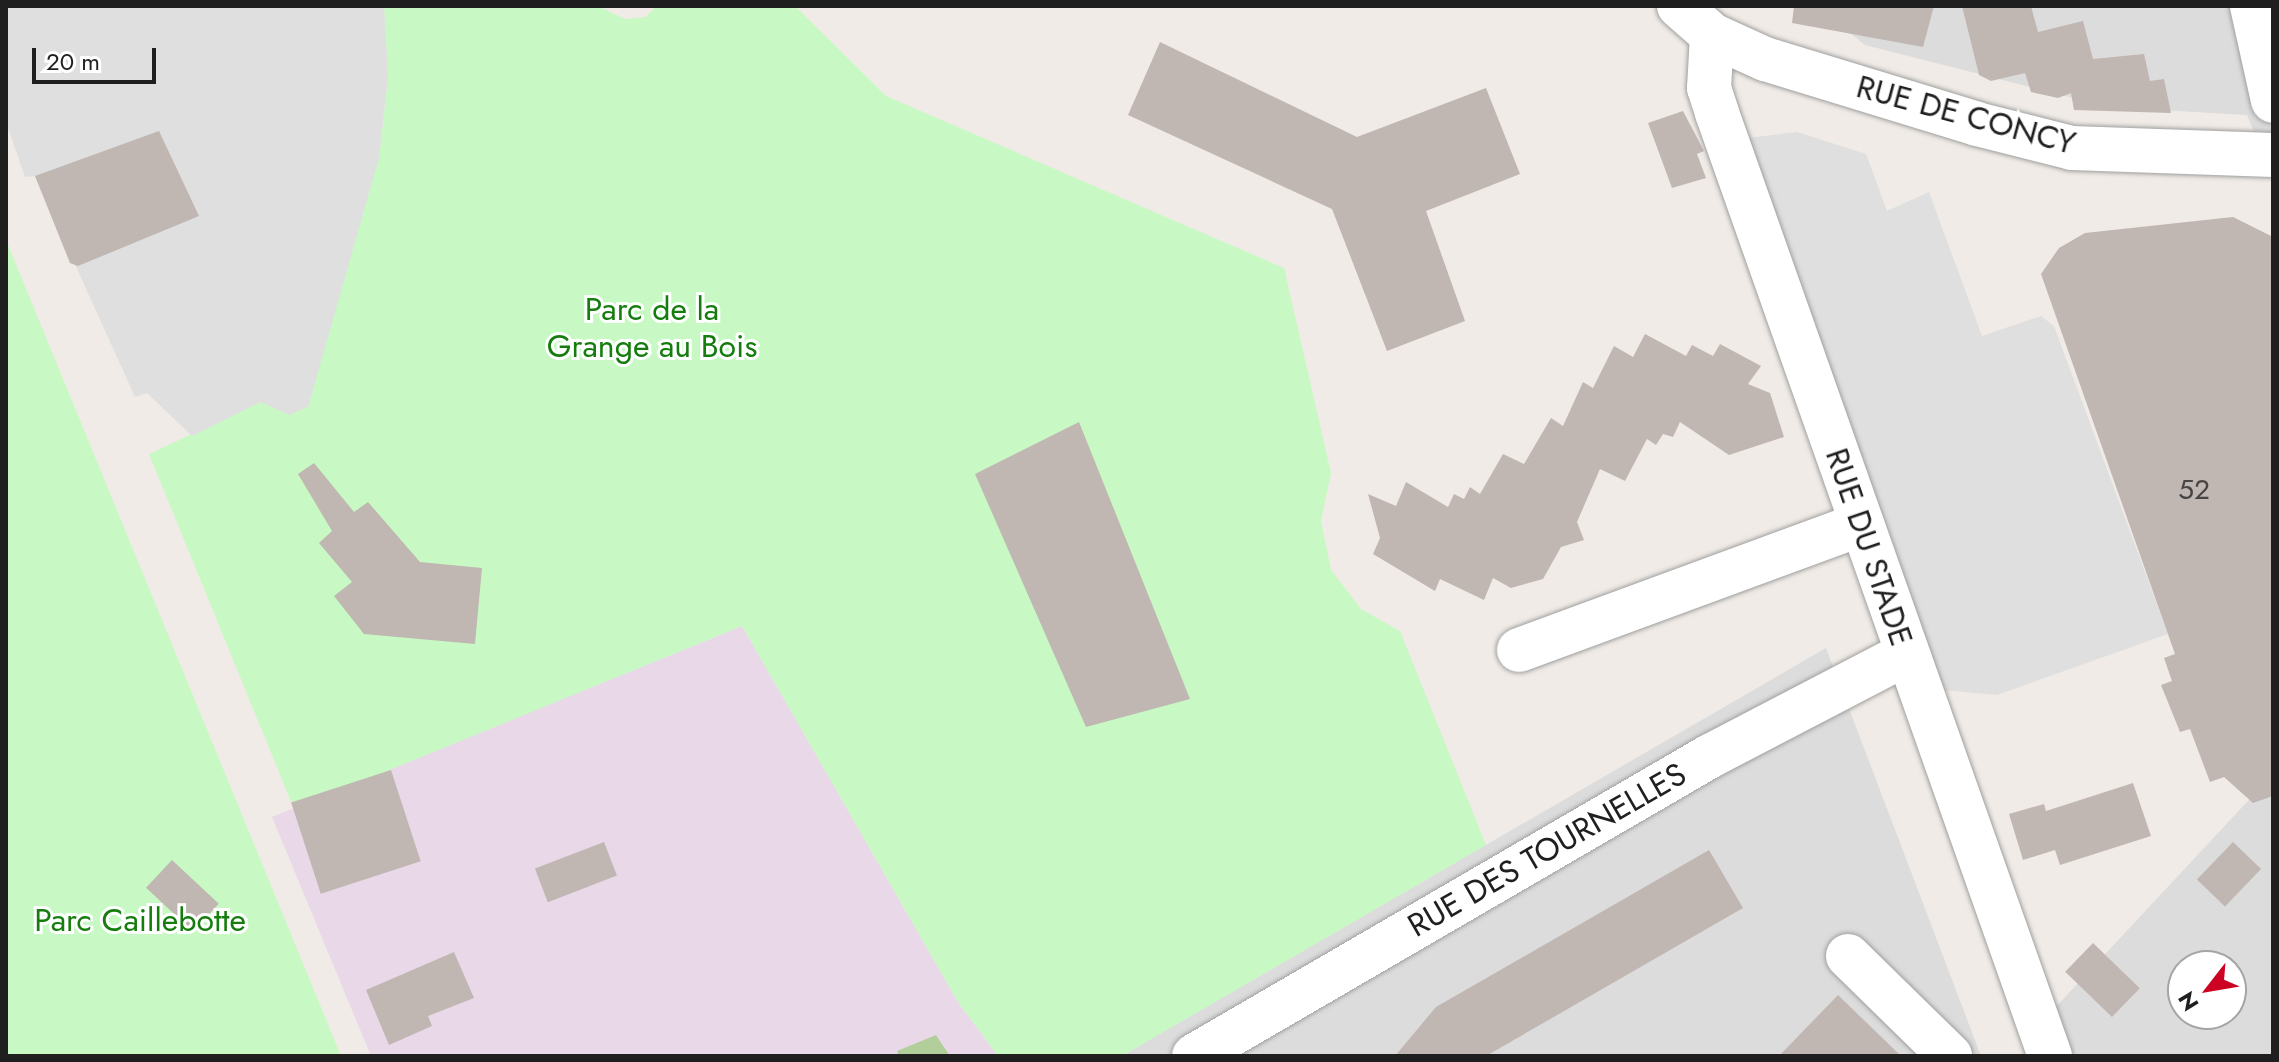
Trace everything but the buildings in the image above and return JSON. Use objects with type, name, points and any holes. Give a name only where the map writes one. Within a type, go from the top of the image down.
[{"type":"street","name":"RUE DE CONCY","points":[[1679,6],[1712,35],[1765,59],[2072,148],[2273,155]]},
{"type":"street","points":[[2252,6],[2273,101]]},
{"type":"street","name":"RUE DU STADE","points":[[1712,35],[1713,101],[2050,1056]]},
{"type":"street","points":[[1519,650],[1862,524]]},
{"type":"street","name":"RUE DES TOURNELLES","points":[[1194,1056],[1710,756],[1906,654]]},
{"type":"street","points":[[1848,956],[1950,1056]]},
{"type":"shaded area","points":[[6,6],[384,6],[388,77],[379,158],[308,407],[289,415],[261,402],[192,436],[147,393],[135,397],[35,176],[25,177],[6,122]]},
{"type":"shaded area","points":[[1817,6],[2273,6],[2273,179],[2247,115],[2108,107],[1865,45]]},
{"type":"shaded area","points":[[1797,132],[1866,154],[1887,211],[1929,192],[1982,336],[2041,316],[2054,326],[2168,634],[1997,695],[1942,690],[1739,139]]},
{"type":"shaded area","points":[[742,626],[958,1002],[998,1056],[950,1056],[936,1035],[899,1056],[371,1056],[272,817]]},
{"type":"shaded area","points":[[1826,648],[1981,1056],[1122,1056],[1156,1036]]},
{"type":"shaded area","points":[[2273,774],[2273,1056],[2072,1056],[2053,1010]]},
{"type":"green space","name":"Parc de la Grange au Bois","points":[[384,6],[598,6],[625,19],[646,17],[656,6],[797,8],[886,96],[1284,268],[1331,473],[1321,521],[1331,570],[1361,609],[1400,631],[1486,845],[1122,1056],[998,1056],[958,1002],[742,626],[294,809],[149,454],[261,402],[289,414],[379,158],[388,77]]},
{"type":"green space","name":"Parc Caillebotte","points":[[6,240],[341,1056],[6,1056]]},
{"type":"green space","points":[[936,1035],[950,1056],[899,1056],[897,1051]]}]
